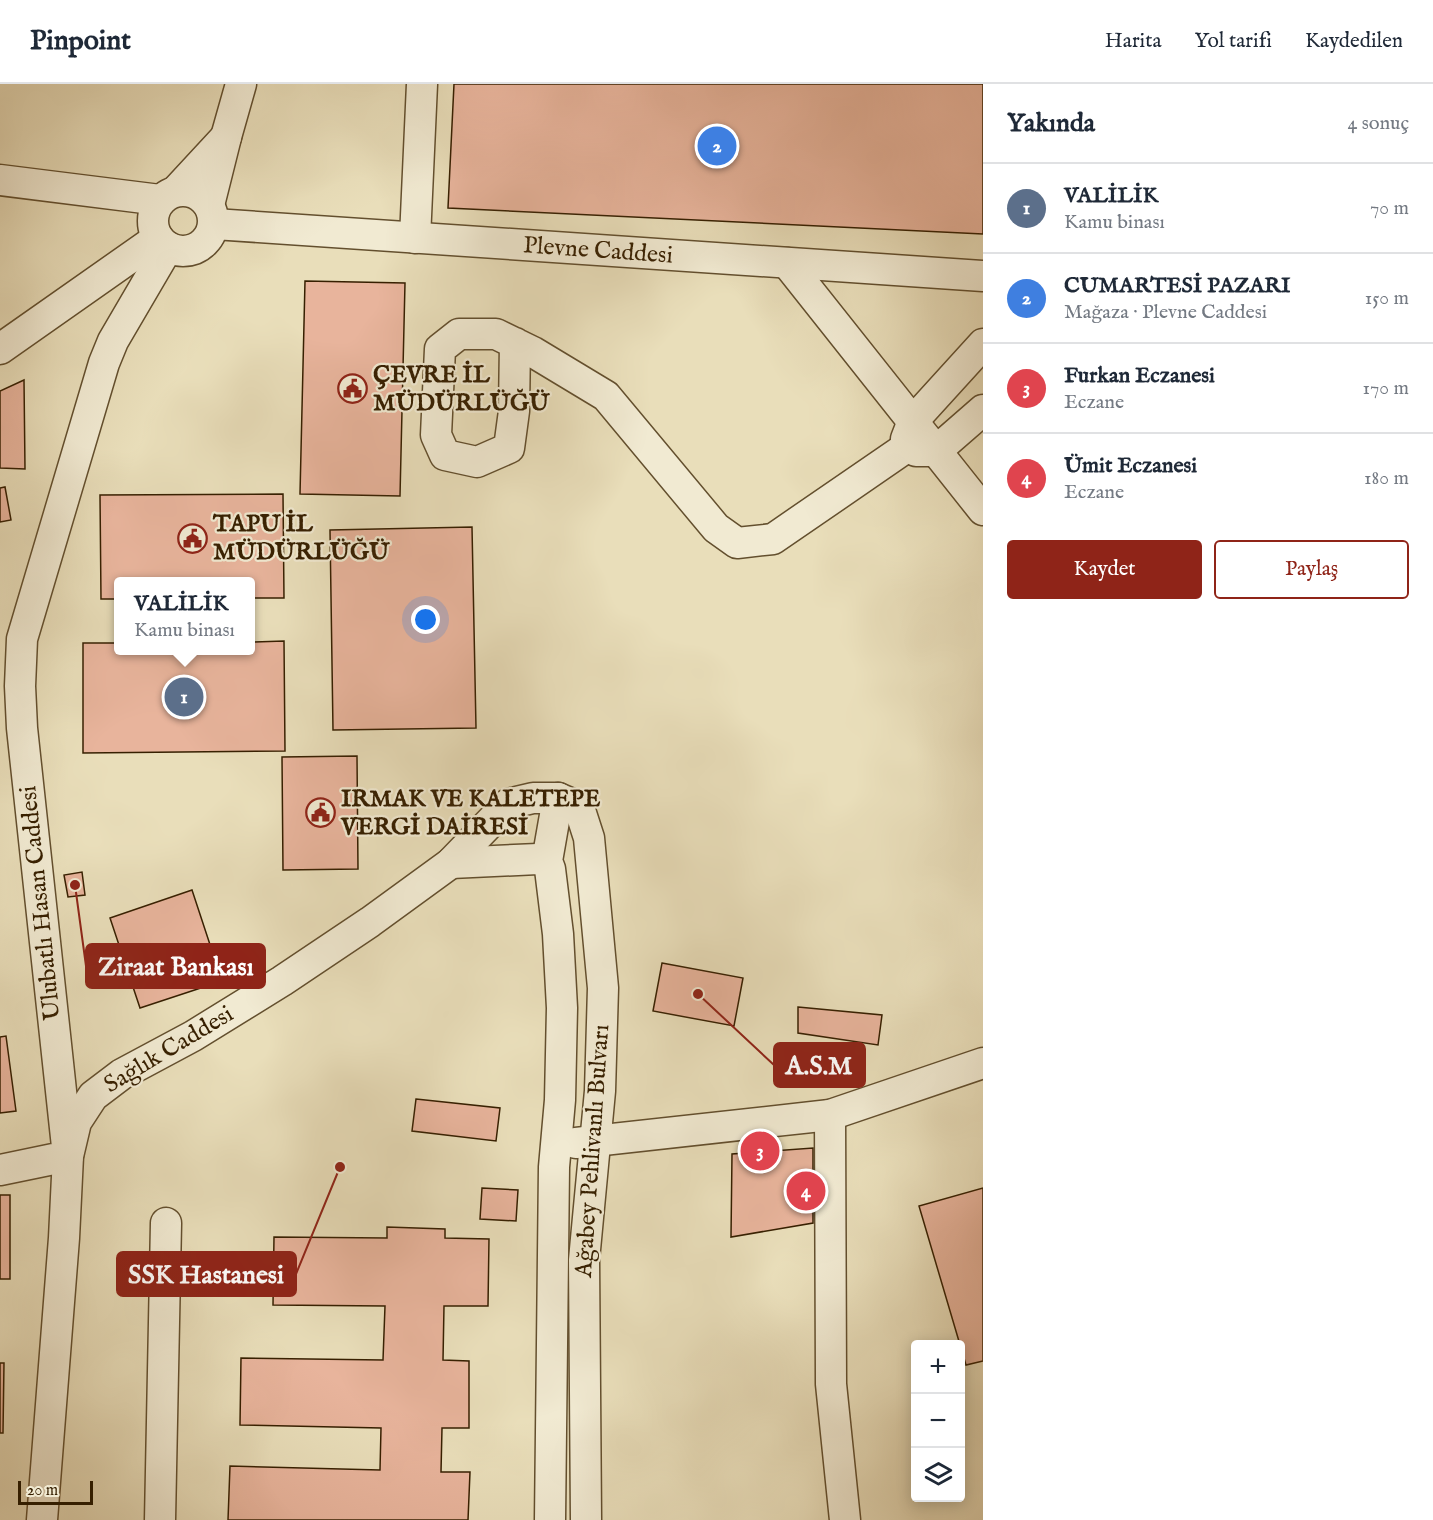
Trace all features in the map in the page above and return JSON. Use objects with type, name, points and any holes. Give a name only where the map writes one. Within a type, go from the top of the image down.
[{"type":"street","points":[[226,137],[155,209],[154,229],[163,243],[185,251],[204,243],[210,234],[211,215],[226,137],[241,84]]},
{"type":"street","points":[[415,238],[422,84]]},
{"type":"street","points":[[0,180],[168,196],[195,192],[211,215]]},
{"type":"street","name":"Plevne Caddesi","points":[[211,215],[415,238],[983,276]]},
{"type":"street","points":[[0,349],[163,243]]},
{"type":"street","name":"Ulubatlı Hasan Caddesi","points":[[68,1156],[22,728],[10,668],[22,639],[104,363],[163,243]]},
{"type":"street","points":[[788,263],[983,510]]},
{"type":"street","points":[[515,343],[606,396],[716,528],[737,543],[773,539],[901,451],[913,421],[983,344]]},
{"type":"street","points":[[901,451],[936,451],[980,422]]},
{"type":"street","name":"Sağlık Caddesi","points":[[42,1520],[64,1238],[68,1156],[76,1122],[93,1096],[122,1074],[193,1036],[282,981],[370,922],[451,863],[508,804],[533,798],[558,798]]},
{"type":"street","points":[[451,863],[538,859],[547,861],[558,798]]},
{"type":"street","name":"Ağabey Pehlivanlı Bulvarı","points":[[558,798],[579,807],[589,838],[603,988],[602,1054],[584,1260],[586,1520]]},
{"type":"street","name":"Ağabey Pehlivanlı Bulvarı","points":[[547,861],[558,934],[562,1008],[560,1090],[555,1146],[550,1520]]},
{"type":"street","points":[[555,1146],[830,1115],[983,1063]]},
{"type":"street","points":[[830,1115],[831,1384],[845,1520]]},
{"type":"street","points":[[0,1170],[68,1156]]},
{"type":"street","points":[[160,1520],[166,1223]]},
{"type":"building","points":[[454,84],[983,84],[983,234],[448,208]]},
{"type":"building","name":"ÇEVRE İL MÜDÜRLÜĞÜ","points":[[305,281],[405,283],[400,496],[300,494]]},
{"type":"building","points":[[24,380],[25,469],[0,468],[0,391]]},
{"type":"building","points":[[5,487],[11,520],[0,522],[0,488]]},
{"type":"building","name":"TAPU İL MÜDÜRLÜĞÜ","points":[[283,494],[284,598],[255,598],[255,577],[114,577],[114,599],[101,599],[100,495]]},
{"type":"building","points":[[472,527],[476,728],[333,730],[330,530]]},
{"type":"building","points":[[284,641],[285,751],[83,753],[83,643],[114,643],[114,655],[255,655],[255,642]]},
{"type":"building","name":"IRMAK VE KALETEPE VERGİ DAİRESİ","points":[[357,756],[358,869],[283,870],[282,757]]},
{"type":"building","points":[[82,872],[85,895],[68,897],[64,875]]},
{"type":"building","points":[[192,890],[222,981],[140,1008],[110,918]]},
{"type":"building","points":[[662,963],[743,978],[734,1026],[653,1011]]},
{"type":"building","points":[[798,1007],[882,1015],[878,1045],[798,1033]]},
{"type":"building","points":[[6,1036],[16,1111],[0,1113],[0,1037]]},
{"type":"building","points":[[416,1099],[500,1108],[496,1141],[412,1131]]},
{"type":"building","points":[[813,1148],[813,1223],[731,1237],[732,1154]]},
{"type":"building","points":[[482,1188],[518,1190],[516,1221],[480,1219]]},
{"type":"building","points":[[983,1188],[983,1361],[966,1365],[965,1340],[959,1340],[919,1206]]},
{"type":"building","points":[[0,1195],[10,1195],[10,1279],[0,1279]]},
{"type":"building","points":[[387,1227],[445,1229],[445,1238],[489,1239],[488,1306],[444,1306],[443,1360],[469,1361],[469,1428],[442,1428],[441,1472],[470,1472],[468,1520],[228,1520],[230,1466],[380,1470],[381,1428],[240,1425],[241,1358],[383,1360],[385,1306],[273,1305],[274,1237],[387,1238]]},
{"type":"building","points":[[0,1363],[4,1363],[3,1433],[0,1433]]},
{"type":"place","name":"CUMARTESİ PAZARI","points":[[717,146]]},
{"type":"place","name":"ÇEVRE İL MÜDÜRLÜĞÜ","points":[[352,389]]},
{"type":"place","name":"TAPU İL MÜDÜRLÜĞÜ","points":[[192,538]]},
{"type":"place","name":"VALİLİK","points":[[184,697]]},
{"type":"place","name":"IRMAK VE KALETEPE VERGİ DAİRESİ","points":[[320,813]]},
{"type":"place","name":"Ziraat Bankası","points":[[75,885]]},
{"type":"place","name":"A.S.M","points":[[698,994]]},
{"type":"place","name":"Furkan Eczanesi","points":[[760,1151]]},
{"type":"place","name":"SSK Hastanesi","points":[[340,1167]]},
{"type":"place","name":"Ümit Eczanesi","points":[[806,1191]]}]
